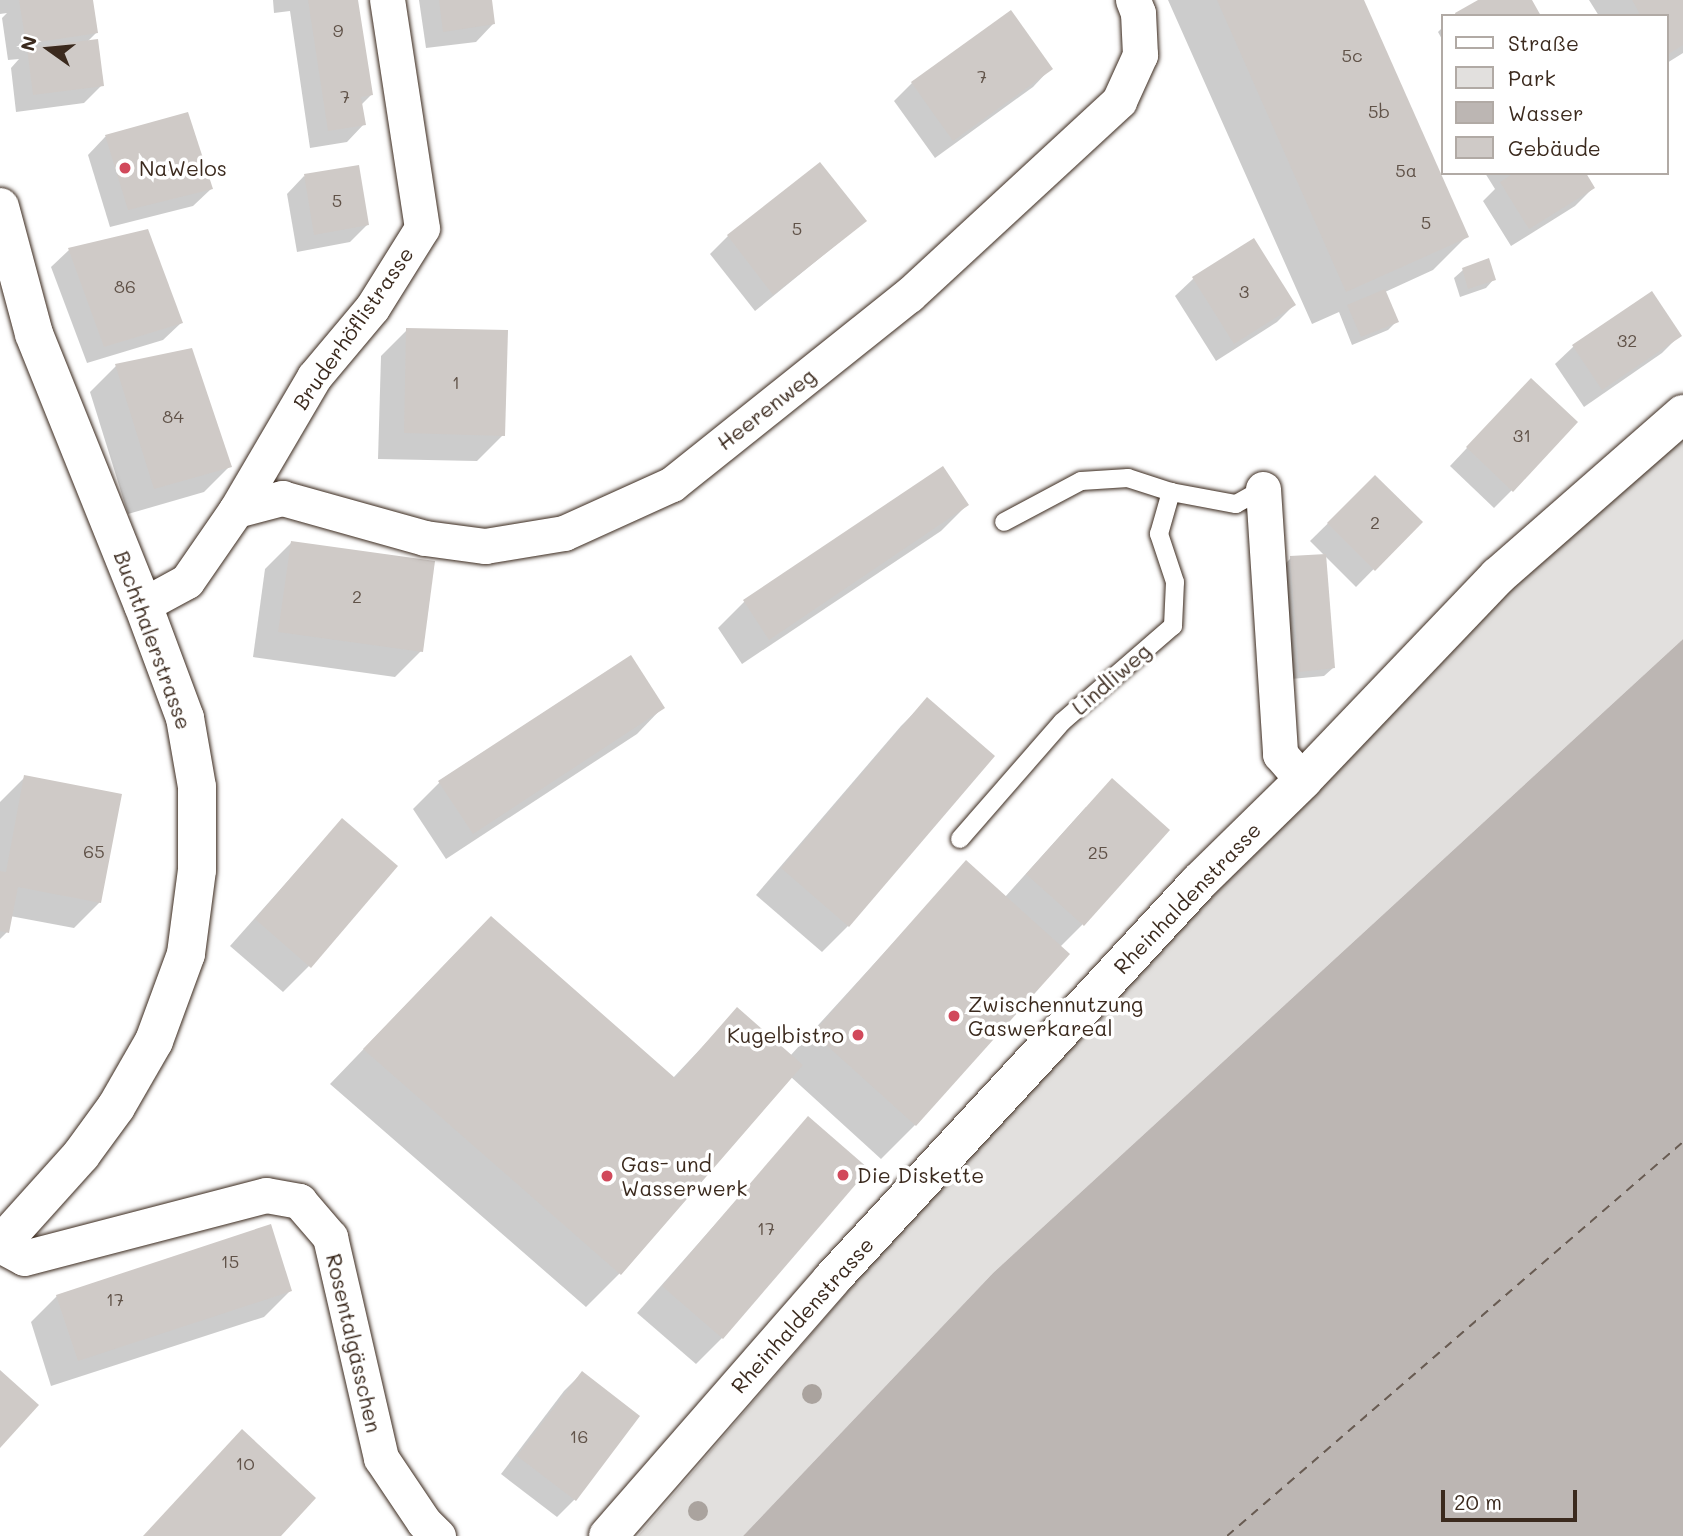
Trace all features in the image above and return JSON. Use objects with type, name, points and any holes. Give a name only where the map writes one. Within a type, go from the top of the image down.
[{"type":"main road","name":"Buchthalerstrasse","points":[[0,206],[34,334],[144,605],[185,718],[197,787],[197,870],[186,954],[154,1041],[116,1107],[81,1155],[0,1245]]},
{"type":"main road","name":"Rheinhaldenstrasse","points":[[608,1536],[841,1270],[1199,881],[1303,780],[1498,576],[1683,414]]},
{"type":"street","name":"Bruderhöflistrasse","points":[[144,605],[187,581],[236,510],[314,377],[372,308],[422,228],[387,0]]},
{"type":"street","name":"Heerenweg","points":[[236,510],[282,498],[425,538],[485,546],[564,533],[672,484],[909,295],[1119,102],[1140,55],[1139,13],[1133,0]]},
{"type":"street","points":[[1263,489],[1280,754],[1303,780]]},
{"type":"street","name":"Rosentalgässchen","points":[[0,1245],[24,1258],[266,1195],[299,1201],[330,1237],[381,1458],[424,1522],[438,1536]]},
{"type":"lane","points":[[1004,522],[1081,481],[1128,478],[1171,492],[1236,504],[1263,489]]},
{"type":"lane","name":"Lindliweg","points":[[960,839],[1062,722],[1173,626],[1175,582],[1159,534],[1171,492]]},
{"type":"green space","points":[[1683,419],[1683,639],[993,1273],[743,1536],[638,1536],[1199,882]]},
{"type":"water","points":[[1683,639],[1683,1536],[743,1536],[993,1273]]},
{"type":"building","points":[[19,0],[93,0],[98,33],[26,44]]},
{"type":"building","points":[[308,0],[358,0],[373,95],[361,97],[366,125],[328,131]]},
{"type":"building","points":[[439,0],[492,0],[495,24],[443,32]]},
{"type":"building","points":[[1217,0],[1364,0],[1469,237],[1346,292]]},
{"type":"building","points":[[1478,0],[1532,0],[1540,14],[1455,14]]},
{"type":"building","points":[[1632,0],[1683,0],[1683,45],[1669,54],[1669,14],[1640,14]]},
{"type":"building","points":[[1011,10],[1053,69],[953,141],[911,82]]},
{"type":"building","points":[[98,39],[104,86],[33,95],[27,48]]},
{"type":"building","points":[[188,112],[213,189],[128,210],[105,135]]},
{"type":"building","points":[[820,162],[867,221],[773,295],[727,235]]},
{"type":"building","points":[[359,165],[369,225],[314,235],[304,174]]},
{"type":"building","points":[[1511,175],[1587,175],[1595,188],[1529,229],[1500,182]]},
{"type":"building","points":[[148,229],[183,323],[104,347],[68,248]]},
{"type":"building","points":[[1254,238],[1296,305],[1234,344],[1192,277]]},
{"type":"building","points":[[1489,258],[1496,280],[1468,289],[1462,268]]},
{"type":"building","points":[[1385,289],[1399,322],[1361,337],[1347,305]]},
{"type":"building","points":[[1652,291],[1682,336],[1602,390],[1572,345]]},
{"type":"building","points":[[406,328],[508,330],[505,436],[404,433]]},
{"type":"building","points":[[192,348],[232,467],[154,489],[115,364]]},
{"type":"building","points":[[1531,378],[1578,422],[1513,492],[1466,447]]},
{"type":"building","points":[[943,466],[969,505],[769,640],[743,600]]},
{"type":"building","points":[[1375,475],[1423,522],[1375,571],[1327,523]]},
{"type":"building","points":[[291,541],[435,561],[423,652],[278,632]]},
{"type":"building","points":[[1326,554],[1335,668],[1299,672],[1290,556]]},
{"type":"building","points":[[631,655],[665,708],[473,834],[438,781]]},
{"type":"building","points":[[927,697],[995,756],[849,927],[781,868]]},
{"type":"building","points":[[24,775],[122,794],[101,903],[18,887],[9,933],[0,931],[0,871],[6,872]]},
{"type":"building","points":[[1112,778],[1170,830],[1084,926],[1026,874]]},
{"type":"building","points":[[342,818],[398,866],[311,968],[255,919]]},
{"type":"building","points":[[966,860],[1070,954],[916,1126],[813,1033]]},
{"type":"building","name":"Gas- und Wasserwerk","points":[[491,916],[675,1078],[737,1007],[803,1065],[621,1275],[363,1049]]},
{"type":"building","points":[[808,1116],[869,1169],[723,1339],[662,1286]]},
{"type":"building","points":[[271,1224],[292,1291],[78,1361],[56,1295]]},
{"type":"building","points":[[0,1370],[39,1405],[0,1448]]},
{"type":"building","points":[[582,1371],[640,1416],[576,1501],[517,1456]]},
{"type":"building","points":[[242,1429],[316,1498],[281,1536],[143,1536]]},
{"type":"ferry route","points":[[1227,1536],[1683,1142]]},
{"type":"place","name":"NaWelos","points":[[125,168]]},
{"type":"place","name":"Zwischennutzung Gaswerkareal","points":[[954,1016]]},
{"type":"place","name":"Kugelbistro","points":[[858,1035]]},
{"type":"place","name":"Die Diskette","points":[[843,1175]]},
{"type":"place","name":"Gas- und Wasserwerk","points":[[607,1176]]}]
